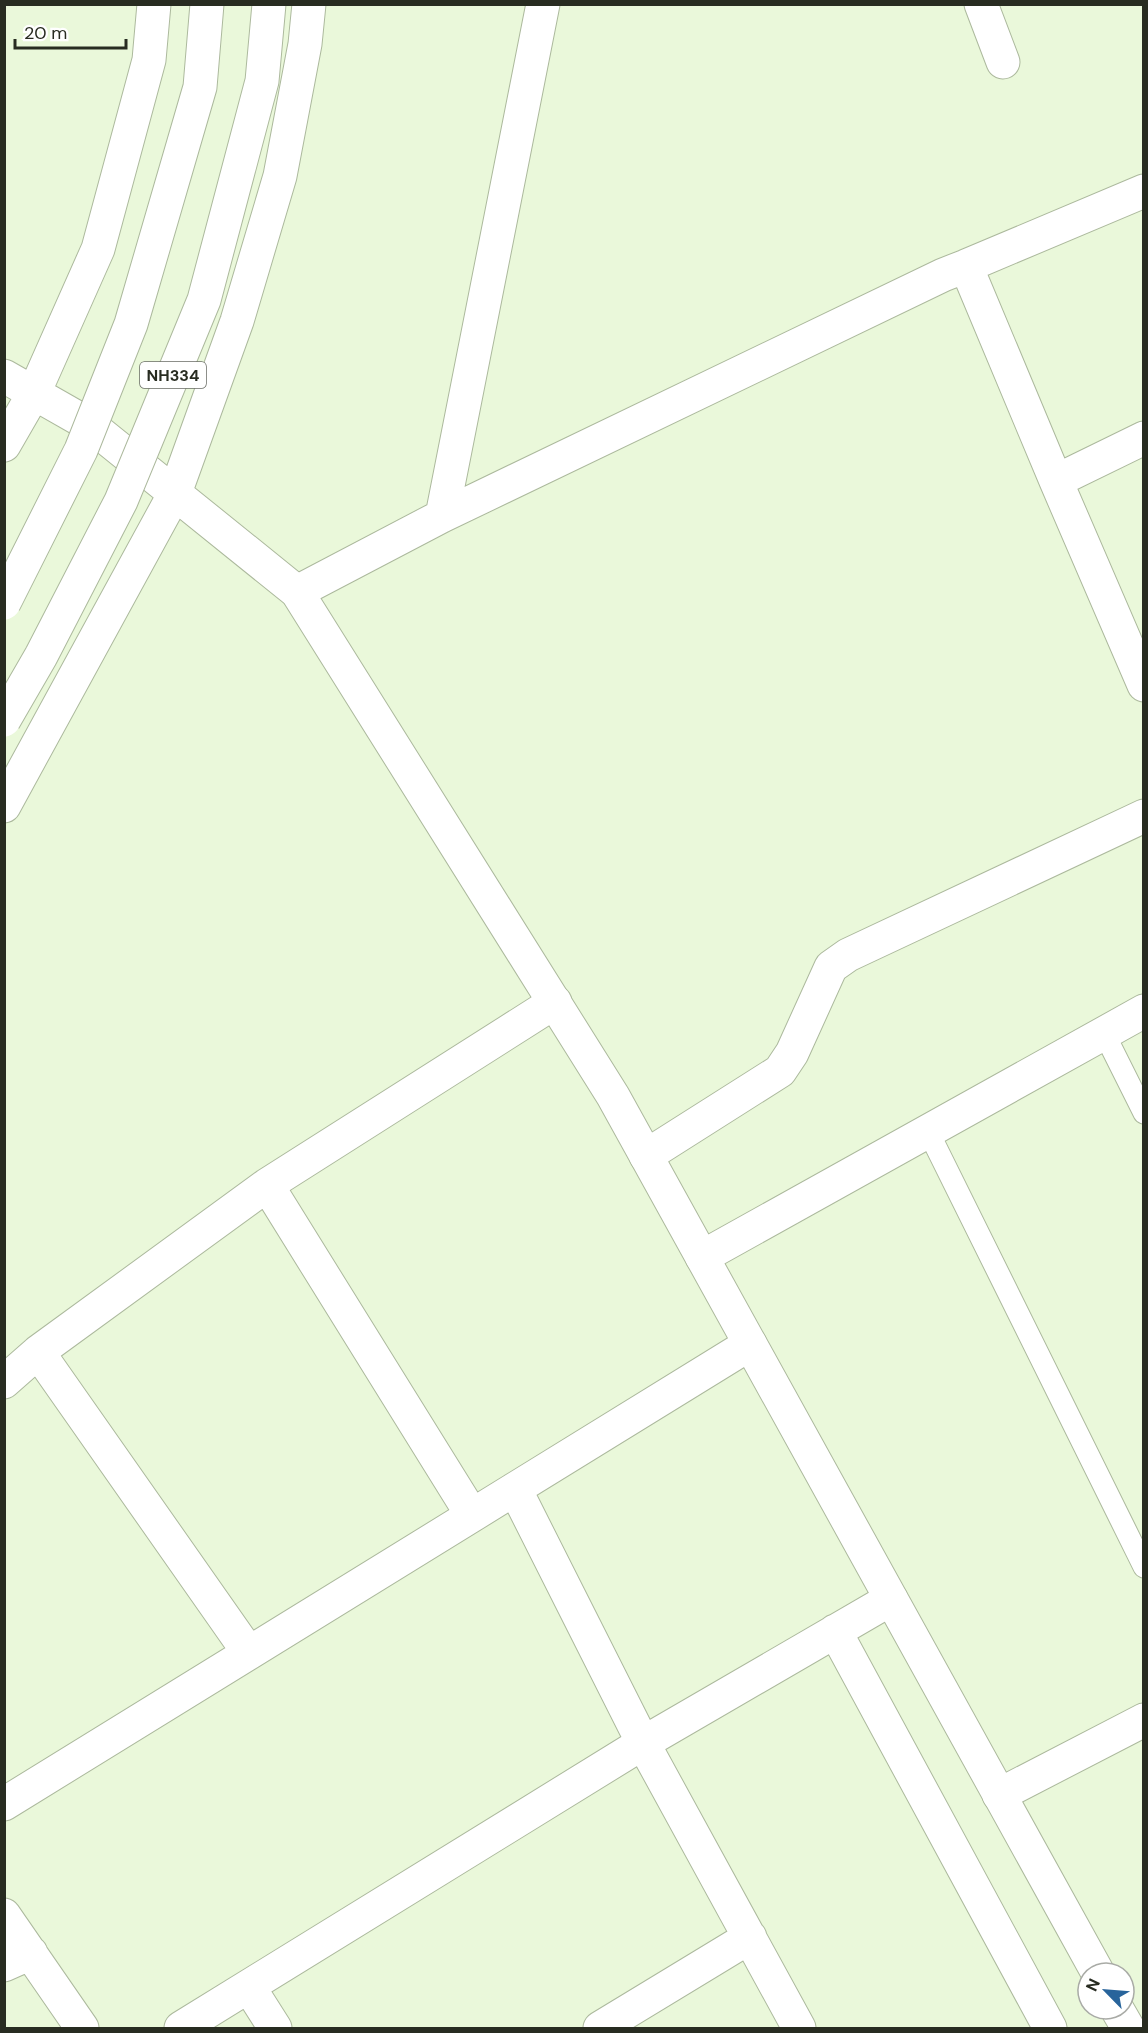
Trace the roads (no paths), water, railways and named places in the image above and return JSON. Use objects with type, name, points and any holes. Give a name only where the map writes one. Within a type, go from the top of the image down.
[{"type":"main road","points":[[4,446],[34,393],[98,249],[149,60],[154,4]]},
{"type":"main road","name":"NH334","points":[[4,603],[81,450],[131,324],[200,87],[207,4]]},
{"type":"main road","name":"NH334","points":[[4,720],[41,656],[121,501],[204,300],[262,81],[269,4]]},
{"type":"main road","points":[[4,806],[176,493],[237,321],[280,176],[305,44],[309,4]]},
{"type":"main road","points":[[442,516],[543,4]]},
{"type":"main road","points":[[981,4],[1003,62]]},
{"type":"main road","points":[[297,592],[442,516],[943,275],[1143,191]]},
{"type":"main road","points":[[966,266],[1143,685]]},
{"type":"main road","points":[[4,376],[90,425],[297,592],[613,1096],[1091,1961]]},
{"type":"main road","points":[[1056,481],[1143,438]]},
{"type":"main road","points":[[646,1156],[780,1071],[792,1053],[831,967],[848,955],[1143,816]]},
{"type":"main road","points":[[4,1382],[38,1353],[267,1185],[555,1002]]},
{"type":"main road","points":[[702,1257],[1143,1011]]},
{"type":"main road","points":[[267,1185],[472,1515]]},
{"type":"main road","points":[[4,1804],[750,1344]]},
{"type":"main road","points":[[38,1353],[249,1653]]},
{"type":"main road","points":[[515,1489],[644,1743],[799,2028]]},
{"type":"main road","points":[[181,2028],[644,1743],[891,1599]]},
{"type":"main road","points":[[835,1631],[1050,2028]]},
{"type":"main road","points":[[999,1795],[1143,1720]]},
{"type":"main road","points":[[4,1915],[18,1959],[82,2028]]},
{"type":"main road","points":[[610,2026],[750,1937]]},
{"type":"main road","points":[[249,1987],[275,2028]]},
{"type":"lane","points":[[1104,1033],[1143,1113]]},
{"type":"lane","points":[[928,1131],[1143,1567]]}]
